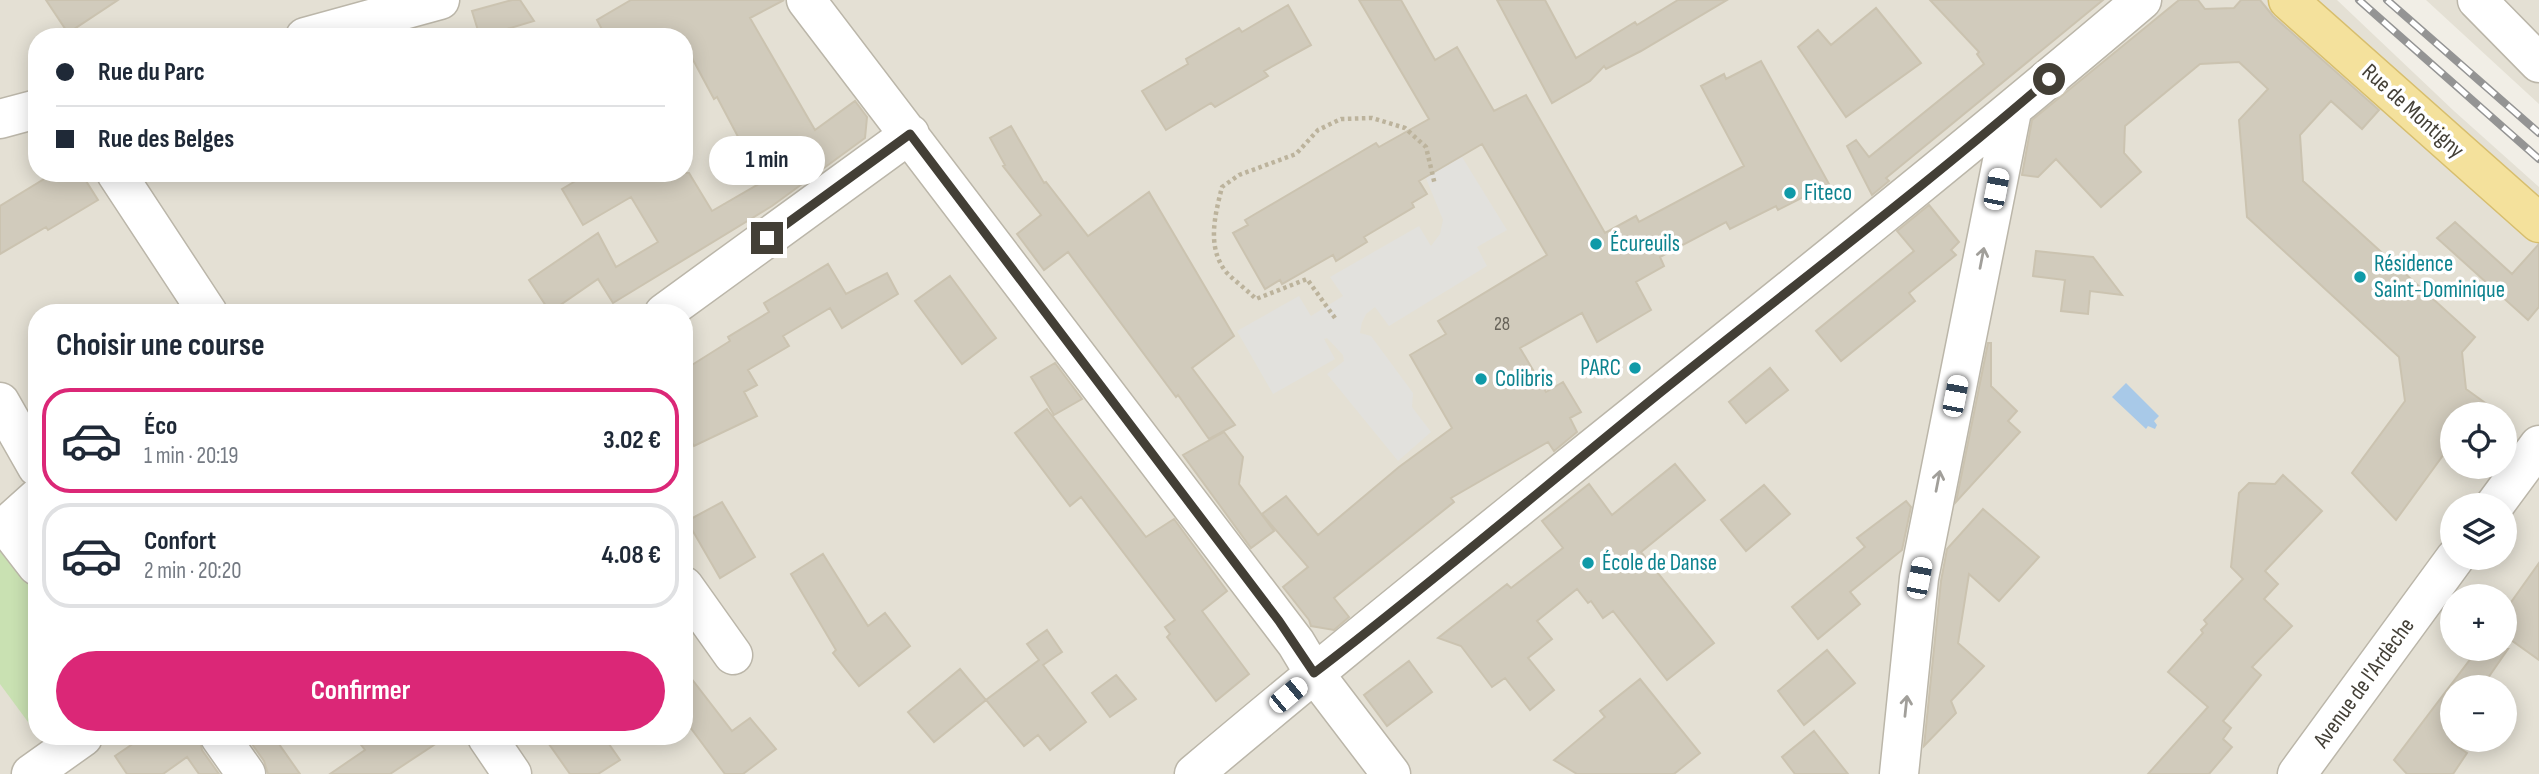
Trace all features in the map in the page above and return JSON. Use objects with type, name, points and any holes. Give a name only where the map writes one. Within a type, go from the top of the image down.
[{"type":"main road","name":"Rue de Montigny","points":[[2288,0],[2539,223]]},
{"type":"street","points":[[338,28],[440,0]]},
{"type":"street","points":[[806,0],[1279,621],[1314,673],[1391,774]]},
{"type":"street","points":[[1194,774],[1314,673],[2012,111],[2143,0]]},
{"type":"street","points":[[2477,0],[2539,63]]},
{"type":"street","points":[[0,119],[28,111]]},
{"type":"street","points":[[1899,774],[1919,578],[2012,111]]},
{"type":"street","points":[[676,304],[910,134]]},
{"type":"street","points":[[122,182],[202,304]]},
{"type":"street","points":[[0,402],[28,451]]},
{"type":"street","points":[[2504,493],[2539,445]]},
{"type":"street","points":[[28,506],[6,526],[28,554]]},
{"type":"street","name":"Avenue de l'Ardèche","points":[[2297,774],[2446,570]]},
{"type":"street","points":[[693,599],[733,655]]},
{"type":"street","points":[[31,774],[72,745]]},
{"type":"street","points":[[226,745],[246,774]]},
{"type":"street","points":[[492,745],[512,774]]},
{"type":"path","points":[[1335,318],[1307,279],[1256,299],[1225,271],[1213,240],[1215,215],[1222,187],[1239,175],[1296,154],[1318,130],[1341,119],[1373,118],[1405,128],[1426,147],[1435,185]]},
{"type":"shaded area","points":[[0,0],[2337,0],[2539,187],[2539,774],[0,774]]},
{"type":"shaded area","points":[[2426,0],[2539,0],[2539,104]]},
{"type":"shaded area","points":[[1462,157],[1507,230],[1477,247],[1487,266],[1389,326],[1375,307],[1366,314],[1362,322],[1360,333],[1371,336],[1413,393],[1412,407],[1431,432],[1398,461],[1327,374],[1344,361],[1343,355],[1327,338],[1324,339],[1335,359],[1273,394],[1237,331],[1299,296],[1311,316],[1343,296],[1330,277],[1419,226],[1431,246],[1440,234],[1443,220],[1425,176]]},
{"type":"green space","points":[[3,542],[28,577],[28,722],[0,684],[0,544]]},
{"type":"water","points":[[2126,383],[2159,416],[2154,421],[2157,425],[2155,429],[2148,426],[2146,429],[2112,397]]},
{"type":"building","points":[[46,0],[118,0],[76,28],[65,28]]},
{"type":"building","points":[[520,0],[534,21],[510,28],[477,28],[472,11]]},
{"type":"building","points":[[631,0],[784,0],[750,18],[815,130],[855,101],[867,117],[865,138],[772,206],[613,303],[598,279],[562,304],[545,304],[529,280],[598,233],[616,267],[658,242],[631,197],[583,225],[562,189],[574,182],[693,182],[693,180],[712,211],[762,182],[717,97],[714,99],[693,60],[693,28],[601,28],[597,20]]},
{"type":"building","points":[[1359,0],[1401,0],[1435,60],[1457,47],[1494,111],[1526,95],[1605,233],[1636,216],[1639,222],[1744,166],[1701,86],[1724,74],[1726,79],[1761,61],[1829,184],[1778,210],[1776,206],[1730,229],[1726,222],[1660,257],[1664,266],[1636,282],[1651,310],[1597,342],[1582,313],[1520,348],[1546,392],[1563,382],[1581,412],[1570,418],[1577,432],[1554,451],[1548,442],[1451,498],[1454,502],[1334,598],[1349,617],[1334,630],[1311,626],[1283,587],[1308,567],[1262,514],[1286,496],[1318,535],[1399,467],[1452,428],[1410,355],[1446,334],[1438,321],[1547,255],[1482,144],[1419,181],[1427,194],[1412,203],[1414,207],[1364,237],[1367,242],[1336,261],[1333,255],[1282,284],[1280,280],[1265,289],[1233,233],[1248,225],[1245,220],[1376,143],[1379,147],[1429,119]]},
{"type":"building","points":[[1497,0],[1545,0],[1576,58],[1635,22],[1637,25],[1678,0],[1727,0],[1641,51],[1606,69],[1604,66],[1590,81],[1552,103]]},
{"type":"building","points":[[1930,0],[2103,0],[1886,178],[1889,181],[1872,195],[1847,146],[1856,140],[1869,157],[1984,64],[1977,54],[1979,52]]},
{"type":"building","name":"Résidence Saint-Dominique","points":[[2179,0],[2198,0],[2205,9],[2234,8],[2241,0],[2260,0],[2273,16],[2379,110],[2362,129],[2331,101],[2300,135],[2303,181],[2475,337],[2462,352],[2466,389],[2484,402],[2440,402],[2440,460],[2396,520],[2352,473],[2405,401],[2399,357],[2247,217],[2239,120],[2268,89],[2239,62],[2200,64],[2125,126],[2124,153],[2141,172],[2101,207],[2056,159],[2038,177],[2022,175],[2032,120]]},
{"type":"building","points":[[1288,5],[1311,45],[1264,71],[1268,76],[1215,107],[1211,103],[1166,130],[1142,91],[1188,64],[1186,59],[1239,28],[1242,32]]},
{"type":"building","points":[[1876,8],[1921,63],[1846,117],[1798,47],[1818,30],[1831,45]]},
{"type":"building","points":[[1011,126],[1044,183],[1046,182],[1088,236],[1149,192],[1234,336],[1192,368],[1235,425],[1209,439],[1068,252],[1044,270],[1017,234],[1041,215],[1003,166],[1005,165],[990,138]]},
{"type":"building","points":[[39,182],[87,182],[98,200],[48,230],[46,227],[0,254],[0,206]]},
{"type":"building","points":[[1929,205],[1959,242],[1951,250],[1956,255],[1909,293],[1915,301],[1841,361],[1816,331],[1914,251],[1897,231]]},
{"type":"building","points":[[2455,222],[2512,274],[2539,244],[2539,307],[2528,320],[2437,238]]},
{"type":"building","points":[[2036,251],[2093,257],[2122,295],[2090,291],[2088,314],[2061,311],[2065,280],[2033,276]]},
{"type":"building","points":[[828,264],[846,294],[887,273],[898,294],[842,328],[830,308],[783,336],[789,346],[748,370],[757,385],[744,392],[757,416],[694,446],[693,364],[730,341],[728,337],[769,312],[764,303]]},
{"type":"building","points":[[950,276],[996,338],[962,364],[915,301]]},
{"type":"building","points":[[1988,343],[1991,343],[1991,386],[2017,411],[2008,421],[2020,432],[1956,502]]},
{"type":"building","points":[[1055,363],[1082,399],[1054,415],[1031,377]]},
{"type":"building","points":[[1770,368],[1788,390],[1746,423],[1729,402]]},
{"type":"building","points":[[1047,409],[1146,537],[1174,519],[1227,591],[1202,611],[1249,674],[1216,701],[1167,637],[1170,634],[1165,627],[1175,620],[1081,497],[1070,506],[1015,433]]},
{"type":"building","points":[[1224,432],[1243,457],[1239,484],[1274,531],[1251,548],[1183,455]]},
{"type":"building","points":[[1675,464],[1705,500],[1641,552],[1714,643],[1667,680],[1613,611],[1603,618],[1591,601],[1588,603],[1577,589],[1537,621],[1552,639],[1528,658],[1554,690],[1530,710],[1505,678],[1492,687],[1461,646],[1438,638],[1507,584],[1511,588],[1563,548],[1542,521],[1589,484],[1612,515]]},
{"type":"building","points":[[2283,475],[2322,511],[2265,571],[2278,584],[2264,599],[2292,626],[2252,667],[2261,675],[2223,721],[2231,728],[2223,739],[2232,747],[2209,774],[2148,774],[2208,707],[2168,672],[2203,633],[2201,630],[2207,624],[2204,620],[2243,579],[2231,567],[2239,493],[2249,483],[2275,484]]},
{"type":"building","points":[[1764,485],[1790,514],[1746,551],[1721,520]]},
{"type":"building","points":[[1906,501],[1911,507],[1902,550],[1850,592],[1860,604],[1818,639],[1792,607],[1865,547],[1857,538]]},
{"type":"building","points":[[722,502],[755,557],[720,578],[693,531],[693,518]]},
{"type":"building","points":[[1983,509],[2039,557],[1999,601],[1969,574],[1958,643],[1984,666],[1951,701],[1956,713],[1924,746],[1941,581],[1947,549]]},
{"type":"building","points":[[823,554],[868,626],[885,613],[910,646],[859,686],[833,653],[836,650],[791,574]]},
{"type":"building","points":[[2539,563],[2539,660],[2517,644],[2517,594]]},
{"type":"building","points":[[1047,630],[1062,652],[1043,665],[1086,722],[1050,750],[1038,735],[1024,746],[986,700],[1039,660],[1027,644]]},
{"type":"building","points":[[1827,650],[1855,683],[1804,725],[1778,691]]},
{"type":"building","points":[[1409,661],[1432,692],[1387,726],[1364,695]]},
{"type":"building","points":[[2469,661],[2500,661],[2490,675],[2458,675]]},
{"type":"building","points":[[960,669],[986,700],[934,742],[908,712]]},
{"type":"building","points":[[1116,675],[1136,699],[1110,717],[1092,693]]},
{"type":"building","points":[[1640,679],[1700,753],[1674,774],[1577,774],[1554,760],[1605,717],[1600,711]]},
{"type":"building","points":[[693,681],[732,731],[750,718],[776,749],[743,774],[725,774],[693,731]]},
{"type":"building","points":[[2440,699],[2440,752],[2467,753],[2453,774],[2407,774],[2394,760]]},
{"type":"building","points":[[1814,731],[1848,774],[1795,774],[1782,757]]},
{"type":"building","points":[[131,745],[201,745],[219,774],[199,774],[187,757],[163,774],[127,774],[115,756]]},
{"type":"building","points":[[253,745],[280,745],[300,774],[268,774],[264,761]]},
{"type":"building","points":[[361,745],[434,745],[390,774],[330,774],[365,750]]},
{"type":"building","points":[[550,745],[610,745],[620,760],[598,774],[570,774]]},
{"type":"railway","points":[[2359,0],[2539,159]]},
{"type":"railway","points":[[2387,0],[2539,133]]},
{"type":"place","name":"Fiteco","points":[[1790,193]]},
{"type":"place","name":"Écureuils","points":[[1596,244]]},
{"type":"place","name":"Résidence Saint-Dominique","points":[[2360,277]]},
{"type":"place","name":"PARC","points":[[1635,368]]},
{"type":"place","name":"Colibris","points":[[1481,379]]},
{"type":"place","name":"École de Danse","points":[[1588,563]]},
{"type":"route","points":[[767,238],[910,134],[1296,643],[1314,673],[1492,532],[1661,392],[1868,229],[2049,79]]}]
